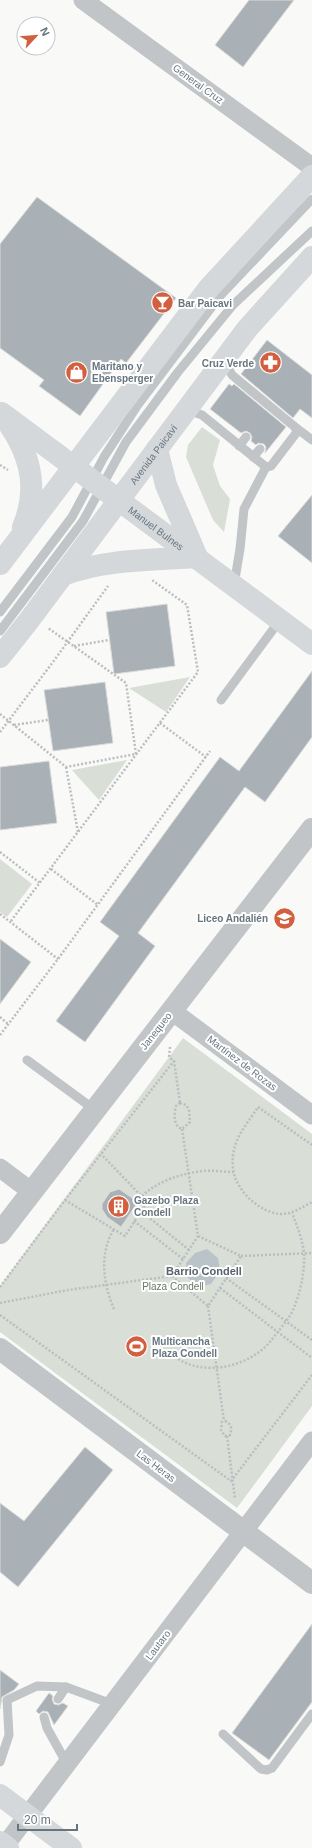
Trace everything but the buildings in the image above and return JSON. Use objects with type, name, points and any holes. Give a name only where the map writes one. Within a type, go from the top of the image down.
[{"type":"main road","points":[[0,564],[209,288],[312,176]]},
{"type":"main road","name":"Avenida Paicaví","points":[[0,657],[63,576],[157,449],[194,413],[228,368],[260,314],[312,257]]},
{"type":"main road","points":[[0,412],[13,428],[22,446],[31,477],[30,502],[26,521],[18,539]]},
{"type":"main road","name":"Manuel Bulnes","points":[[0,412],[312,644]]},
{"type":"main road","points":[[63,576],[77,570],[100,565],[197,557],[166,484],[157,449]]},
{"type":"main road","points":[[0,1794],[71,1848]]},
{"type":"street","name":"General Cruz","points":[[83,0],[312,167]]},
{"type":"street","name":"Janequeo","points":[[0,1233],[312,829]]},
{"type":"street","name":"Martínez de Rozas","points":[[172,1011],[312,1115]]},
{"type":"street","points":[[0,1168],[32,1192]]},
{"type":"street","name":"Las Heras","points":[[0,1349],[312,1583]]},
{"type":"street","name":"Lautaro","points":[[4,1846],[312,1441]]},
{"type":"lane","points":[[0,631],[75,532],[96,484],[104,457],[137,406],[220,296],[312,199]]},
{"type":"lane","points":[[0,612],[62,531],[80,502],[96,484],[134,429],[225,313],[312,231]]},
{"type":"lane","points":[[228,368],[282,421],[295,427],[312,440]]},
{"type":"lane","points":[[194,413],[210,422],[266,467]]},
{"type":"lane","points":[[210,422],[216,414]]},
{"type":"lane","points":[[225,434],[232,426]]},
{"type":"lane","points":[[234,585],[240,549],[244,509],[266,467],[271,466],[296,432],[295,427]]},
{"type":"lane","points":[[240,446],[246,437]]},
{"type":"lane","points":[[254,457],[260,449]]},
{"type":"lane","points":[[222,700],[280,620]]},
{"type":"lane","points":[[27,1060],[95,1110]]},
{"type":"lane","points":[[0,1762],[9,1735],[7,1700],[37,1686],[66,1686],[112,1704]]},
{"type":"lane","points":[[58,1699],[66,1686]]},
{"type":"lane","points":[[223,1734],[262,1770],[267,1770],[272,1768],[312,1714]]},
{"type":"lane","points":[[44,1717],[47,1728],[67,1764]]},
{"type":"path","points":[[10,921],[51,869],[198,672],[187,605],[151,580]]},
{"type":"path","points":[[0,732],[109,584]]},
{"type":"path","points":[[43,624],[126,684],[136,754]]},
{"type":"path","points":[[73,646],[109,640]]},
{"type":"path","points":[[0,714],[66,767],[78,832]]},
{"type":"path","points":[[14,725],[48,720]]},
{"type":"path","points":[[160,723],[206,757]]},
{"type":"path","points":[[0,1035],[98,905],[210,751]]},
{"type":"path","points":[[66,767],[136,754]]},
{"type":"path","points":[[0,852],[40,883]]},
{"type":"path","points":[[51,869],[98,905]]},
{"type":"path","points":[[0,914],[58,959]]},
{"type":"path","points":[[0,1017],[8,1024]]},
{"type":"path","points":[[170,1042],[170,1057],[174,1061],[180,1103]]},
{"type":"path","points":[[0,1287],[65,1200],[174,1061]]},
{"type":"path","points":[[180,1103],[186,1105],[189,1110],[190,1122],[182,1129]]},
{"type":"path","points":[[172,1276],[198,1236],[182,1129],[179,1128],[176,1123],[175,1116],[176,1106],[180,1103]]},
{"type":"path","points":[[312,1145],[258,1108],[241,1133],[234,1149],[233,1162],[235,1178],[246,1195],[255,1205],[280,1214],[292,1213],[312,1202]]},
{"type":"path","points":[[65,1200],[125,1236],[147,1202],[101,1154]]},
{"type":"path","points":[[142,1196],[152,1186],[189,1174],[203,1171],[234,1172]]},
{"type":"path","points":[[141,1212],[189,1250]]},
{"type":"path","points":[[178,1359],[196,1367],[217,1368],[236,1364],[264,1349],[278,1332],[293,1312],[300,1291],[304,1254],[300,1234],[292,1213]]},
{"type":"path","points":[[134,1221],[183,1259]]},
{"type":"path","points":[[114,1229],[104,1255],[106,1285],[114,1309]]},
{"type":"path","points":[[198,1236],[241,1256],[312,1253]]},
{"type":"path","points":[[208,1306],[241,1256]]},
{"type":"path","points":[[0,1303],[106,1285],[172,1276],[208,1306],[224,1421],[222,1422],[221,1430],[222,1434],[227,1436]]},
{"type":"path","points":[[226,1278],[312,1340]]},
{"type":"path","points":[[220,1288],[312,1358]]},
{"type":"path","points":[[0,1315],[231,1481]]},
{"type":"path","points":[[231,1481],[312,1375]]},
{"type":"path","points":[[224,1421],[231,1425],[232,1430],[230,1435],[227,1436]]},
{"type":"path","points":[[227,1436],[231,1481],[235,1502]]},
{"type":"green space","points":[[202,427],[220,440],[213,465],[220,486],[230,499],[224,532],[213,520],[186,457],[188,445]]},
{"type":"green space","points":[[190,677],[166,712],[129,688]]},
{"type":"green space","points":[[127,760],[99,800],[72,770]]},
{"type":"green space","points":[[0,859],[32,884],[7,917],[0,912]]},
{"type":"green space","name":"Plaza Condell","points":[[183,1038],[312,1134],[312,1406],[237,1508],[0,1332],[0,1286]]},
{"type":"shaded area","points":[[207,1249],[218,1258],[220,1271],[211,1284],[200,1287],[188,1278],[186,1263],[195,1253]]},
{"type":"place","name":"Bar Paicavi","points":[[163,303]]},
{"type":"place","name":"Cruz Verde","points":[[270,363]]},
{"type":"place","name":"Maritano y Ebensperger","points":[[77,372]]},
{"type":"place","name":"Liceo Andalién","points":[[284,918]]},
{"type":"place","name":"Gazebo Plaza Condell","points":[[118,1206]]},
{"type":"place","name":"Multicancha Plaza Condell","points":[[136,1347]]},
{"type":"district","name":"Barrio Condell","points":[[204,1271]]}]
